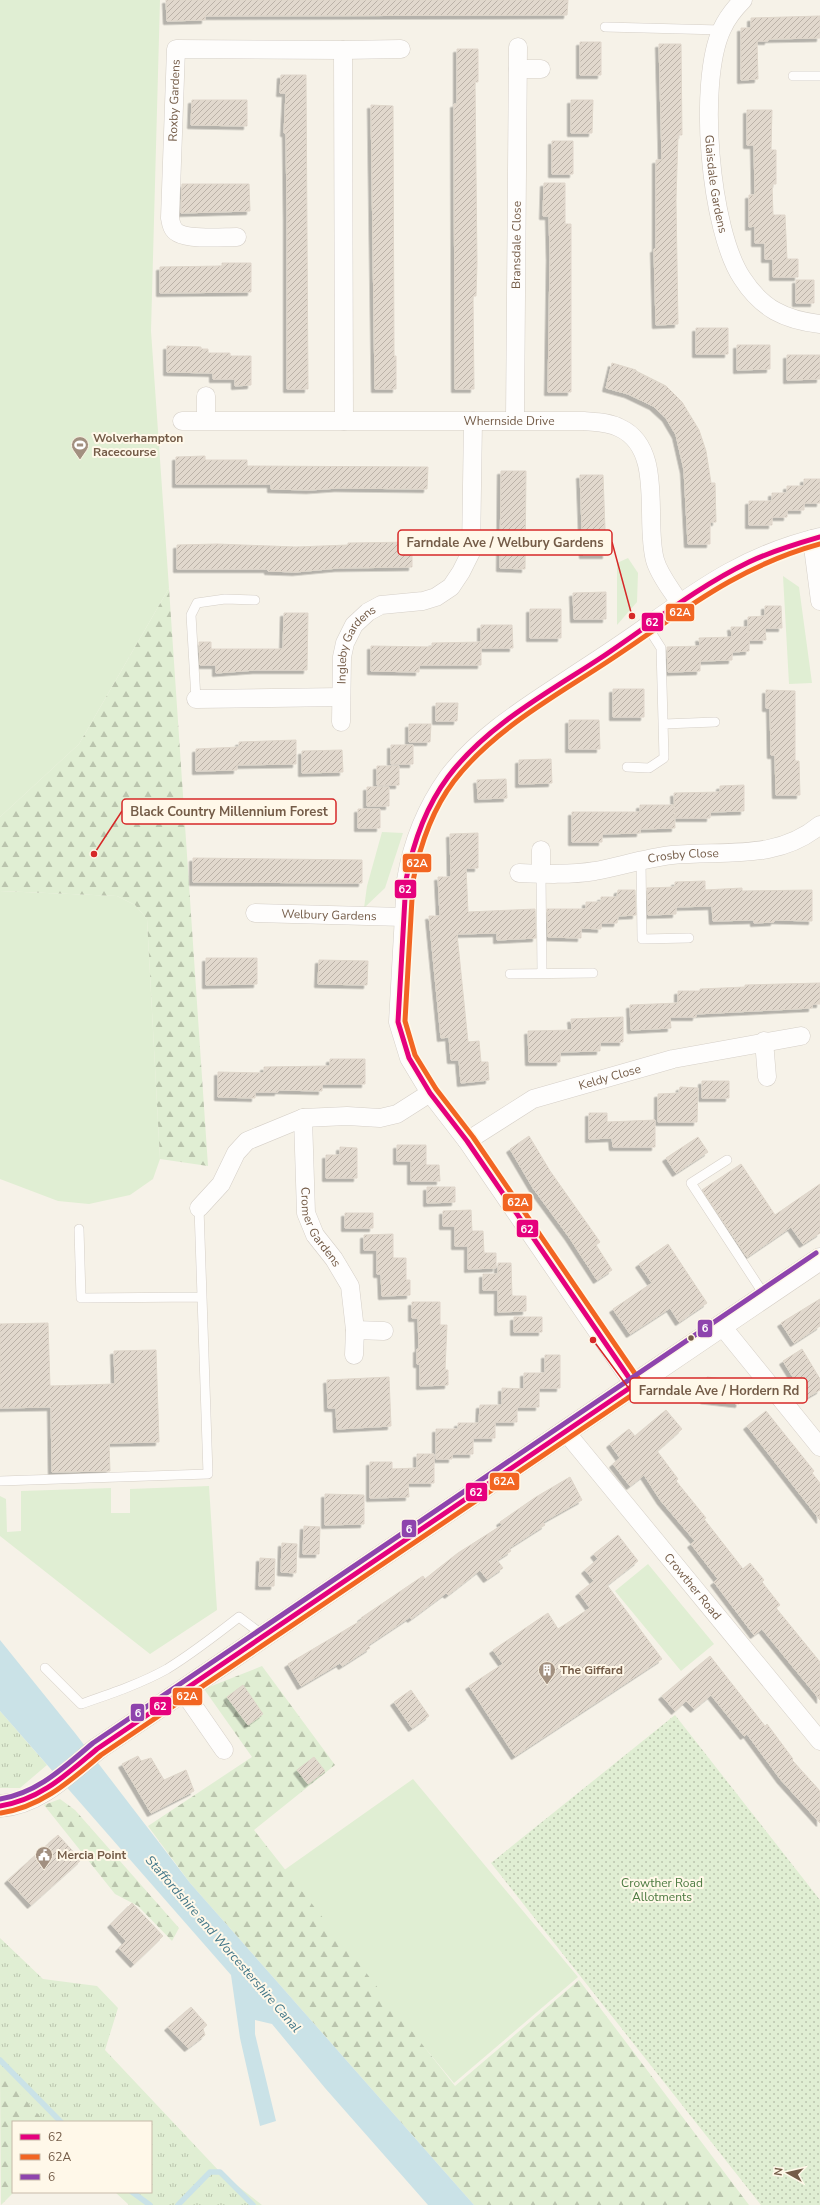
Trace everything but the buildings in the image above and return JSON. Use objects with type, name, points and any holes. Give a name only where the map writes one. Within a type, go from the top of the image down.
[{"type":"street","name":"Glaisdale Gardens","points":[[743,0],[730,13],[721,30],[714,55],[710,89],[710,141],[720,222],[729,253],[742,278],[758,298],[779,314],[795,320],[820,324]]},
{"type":"street","name":"Bransdale Close","points":[[515,420],[518,47]]},
{"type":"street","name":"Roxby Gardens","points":[[237,237],[192,236],[178,234],[171,226],[170,218],[176,49],[401,49]]},
{"type":"street","points":[[343,50],[344,421]]},
{"type":"street","points":[[518,69],[541,69]]},
{"type":"street","points":[[206,396],[206,420]]},
{"type":"street","name":"Whernside Drive","points":[[182,420],[515,420],[607,423],[621,428],[633,437],[648,462],[654,560],[679,602]]},
{"type":"street","name":"Ingleby Gardens","points":[[341,722],[344,650],[345,643],[354,625],[368,612],[381,605],[423,601],[436,597],[451,587],[471,552],[473,421]]},
{"type":"street","points":[[634,1385],[467,1141],[430,1093],[409,1058],[398,1022],[406,880],[417,835],[432,802],[448,777],[489,734],[647,626],[679,602],[731,570],[771,552],[816,538],[820,601]]},
{"type":"street","name":"Ingleby Gardens","points":[[196,699],[341,697]]},
{"type":"street","name":"Crosby Close","points":[[520,873],[541,874],[595,871],[672,855],[765,851],[790,844],[806,836],[820,824]]},
{"type":"street","points":[[541,850],[541,874]]},
{"type":"street","name":"Welbury Gardens","points":[[255,914],[404,917]]},
{"type":"street","name":"Keldy Close","points":[[467,1141],[533,1099],[673,1059],[764,1041],[801,1036]]},
{"type":"street","points":[[764,1041],[767,1077]]},
{"type":"street","points":[[199,1208],[221,1184],[236,1153],[247,1141],[303,1118],[346,1116],[380,1118],[397,1114],[430,1093]]},
{"type":"street","name":"Cromer Gardens","points":[[303,1118],[306,1213],[315,1235],[334,1259],[350,1286],[355,1330],[354,1355]]},
{"type":"street","points":[[0,1806],[23,1802],[45,1791],[97,1749],[266,1636],[565,1431],[820,1259]]},
{"type":"street","points":[[721,1325],[820,1447]]},
{"type":"street","points":[[355,1330],[384,1331]]},
{"type":"street","name":"Crowther Road","points":[[565,1431],[820,1741]]},
{"type":"street","points":[[183,1691],[224,1750]]},
{"type":"lane","points":[[604,27],[721,30]]},
{"type":"lane","points":[[793,76],[820,76]]},
{"type":"lane","points":[[196,699],[191,615],[197,603],[225,599],[255,600]]},
{"type":"lane","points":[[627,766],[649,768],[664,758],[661,648],[647,626]]},
{"type":"lane","points":[[664,724],[715,722]]},
{"type":"lane","points":[[641,861],[642,939],[689,938]]},
{"type":"lane","points":[[541,874],[542,973]]},
{"type":"lane","points":[[510,974],[593,973]]},
{"type":"lane","points":[[727,1160],[692,1183],[765,1296]]},
{"type":"lane","points":[[0,1481],[208,1474],[199,1208]]},
{"type":"lane","points":[[79,1229],[81,1298],[202,1296]]},
{"type":"lane","points":[[45,1668],[81,1704],[135,1685],[166,1669],[200,1647],[240,1616],[266,1636]]},
{"type":"green space","name":"Wolverhampton Racecourse","points":[[0,0],[160,0],[151,331],[169,588],[79,744],[0,817]]},
{"type":"green space","points":[[628,558],[638,573],[637,602],[617,625],[617,563]]},
{"type":"green space","points":[[783,576],[799,587],[812,683],[789,684]]},
{"type":"green space","points":[[169,588],[208,1166],[160,1159],[147,919],[135,905],[117,896],[0,891],[0,817],[79,744]]},
{"type":"green space","points":[[382,832],[403,833],[385,888],[364,908],[367,886]]},
{"type":"green space","points":[[0,891],[117,896],[135,905],[147,919],[160,1159],[153,1179],[130,1195],[89,1204],[58,1201],[0,1179]]},
{"type":"green space","points":[[209,1486],[217,1610],[150,1654],[0,1536],[0,1496],[6,1499],[7,1532],[21,1531],[21,1491],[111,1488],[111,1513],[130,1513],[130,1489]]},
{"type":"green space","points":[[648,1564],[714,1644],[681,1671],[615,1591]]},
{"type":"green space","points":[[262,1666],[335,1765],[254,1830],[455,2086],[579,1980],[749,2205],[474,2205],[190,1883],[148,1826],[252,1757],[204,1689]]},
{"type":"green space","points":[[0,1711],[47,1765],[20,1788],[0,1788]]},
{"type":"green space","name":"Crowther Road Allotments","points":[[675,1715],[820,1900],[820,2205],[761,2205],[491,1863]]},
{"type":"green space","points":[[413,1779],[578,1977],[454,2083],[280,1873]]},
{"type":"green space","points":[[60,1799],[75,1810],[179,1928],[172,1941],[138,1906],[115,1894],[44,1805]]},
{"type":"green space","points":[[0,1938],[43,1979],[97,1986],[118,2008],[105,2050],[220,2172],[262,2205],[129,2205],[116,2193],[152,2193],[152,2121],[44,2121],[0,2071]]},
{"type":"green space","points":[[0,2069],[54,2121],[12,2121],[13,2193],[1,2205]]},
{"type":"water","name":"Staffordshire and Worcestershire Canal","points":[[0,1640],[75,1733],[190,1883],[474,2205],[428,2205],[325,2088],[272,2024],[255,2020],[255,2034],[276,2121],[260,2126],[240,2038],[231,1975],[0,1711]]},
{"type":"waterway","points":[[0,2060],[60,2121]]},
{"type":"waterway","points":[[178,2205],[210,2172],[220,2172],[253,2205]]},
{"type":"waterway","points":[[133,2193],[150,2205]]},
{"type":"transit line","name":"62","points":[[634,1385],[467,1141],[430,1093],[409,1058],[398,1022],[406,880],[409,866],[416,839],[426,813],[440,789],[463,759],[499,726],[538,698],[599,659],[710,583],[758,558],[820,537]]},
{"type":"transit line","name":"62A","points":[[640,1381],[473,1137],[436,1089],[415,1055],[405,1021],[413,881],[423,841],[433,816],[446,792],[470,763],[506,730],[708,594],[760,566],[789,554],[820,544]]},
{"type":"transit line","name":"6","points":[[0,1799],[14,1796],[26,1791],[50,1778],[93,1743],[816,1253]]},
{"type":"transit line","name":"62","points":[[0,1806],[28,1798],[52,1785],[97,1749],[634,1385]]},
{"type":"transit line","name":"62A","points":[[1,1813],[16,1810],[43,1799],[67,1783],[101,1755],[638,1391]]},
{"type":"place","name":"Wolverhampton Racecourse","points":[[80,460]]},
{"type":"place","name":"Farndale Ave / Welbury Gardens","points":[[632,616]]},
{"type":"place","name":"Black Country Millennium Forest","points":[[94,854]]},
{"type":"place","name":"Farndale Ave / Hordern Rd","points":[[593,1340]]},
{"type":"place","name":"The Giffard","points":[[547,1685]]},
{"type":"place","name":"Mercia Point","points":[[44,1870]]}]
